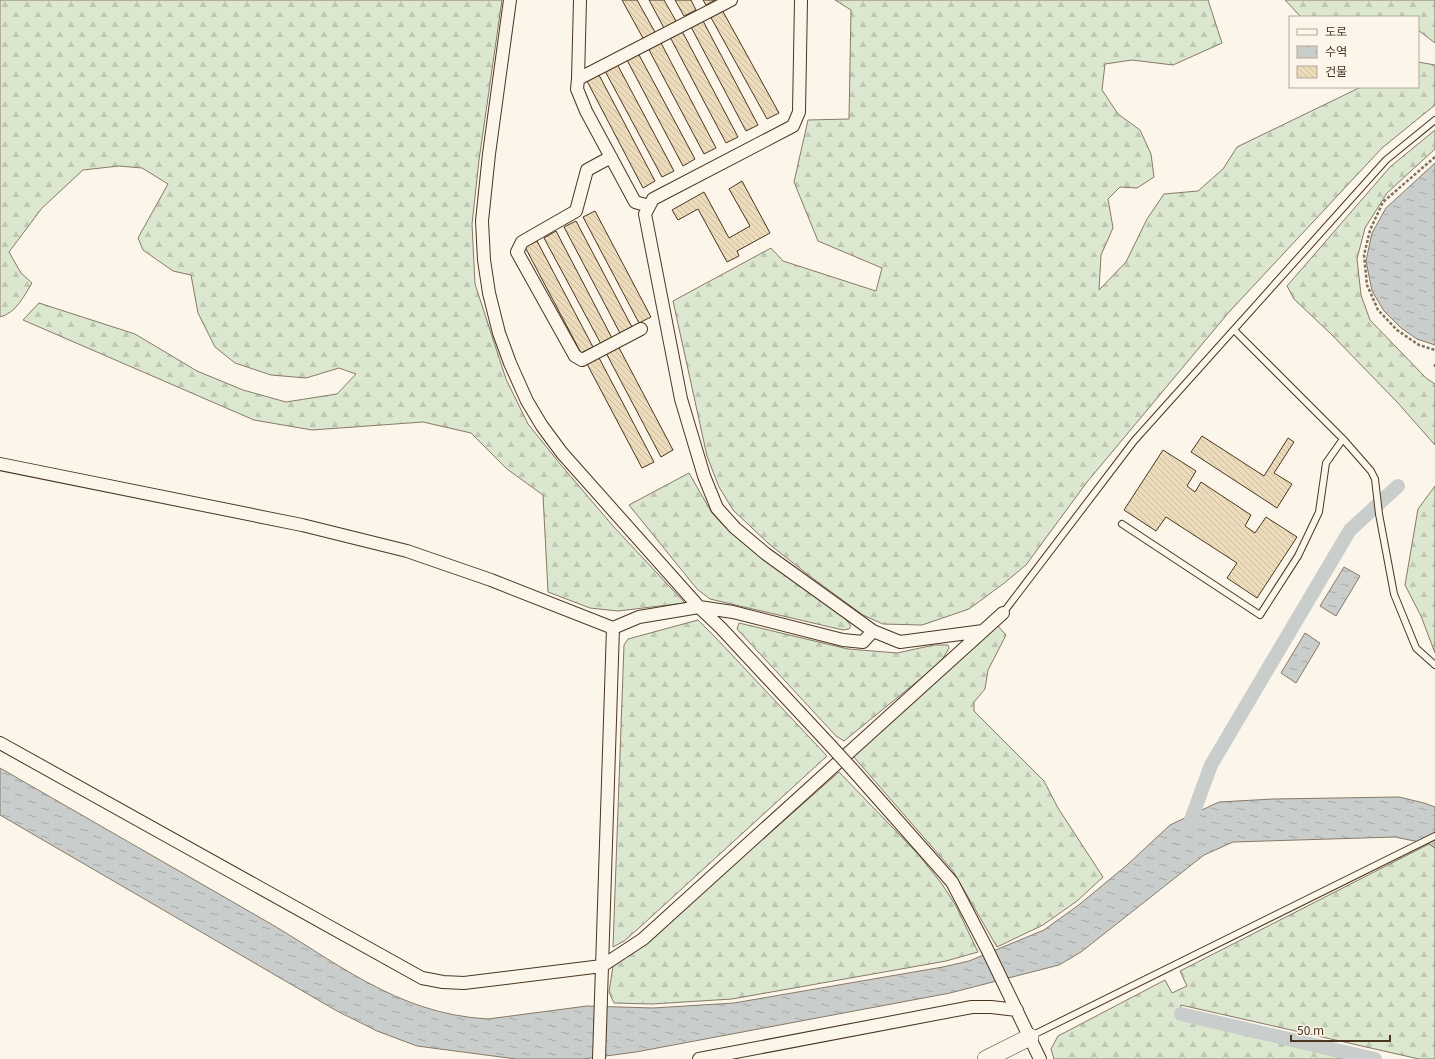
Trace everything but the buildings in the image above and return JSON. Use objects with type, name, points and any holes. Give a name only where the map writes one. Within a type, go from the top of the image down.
[{"type":"street","points":[[510,0],[489,154],[482,221],[484,260],[489,293],[499,333],[510,363],[528,401],[542,426],[562,453],[699,607],[721,628],[830,745],[952,882],[987,949],[1040,1059]]},
{"type":"street","points":[[580,0],[577,89],[586,111],[635,202],[650,206]]},
{"type":"street","points":[[578,79],[731,0]]},
{"type":"street","points":[[801,0],[799,112],[792,126],[653,199],[645,214],[681,399],[704,476],[717,508],[735,528],[766,554],[873,631],[900,642],[984,631]]},
{"type":"street","points":[[611,157],[587,170],[576,211],[522,242],[517,252],[575,356],[582,360],[641,329]]},
{"type":"street","points":[[0,464],[302,525],[407,551],[491,580],[613,628],[639,617],[699,607],[733,612],[843,640],[863,642],[873,631]]},
{"type":"street","points":[[0,743],[422,978],[442,982],[464,983],[602,966],[643,939],[1003,613]]},
{"type":"street","points":[[599,1057],[613,628]]},
{"type":"street","points":[[699,1059],[972,1007],[992,1007],[1017,1010]]},
{"type":"street","points":[[986,1059],[1030,1037]]},
{"type":"lane","points":[[1003,613],[1134,441],[1386,160],[1435,120]]},
{"type":"lane","points":[[1234,330],[1343,439],[1371,471],[1375,479],[1379,514],[1394,594],[1416,648],[1435,666]]},
{"type":"lane","points":[[1122,524],[1260,615],[1298,556],[1319,512],[1326,463],[1343,439]]},
{"type":"lane","points":[[1030,1037],[1435,836]]},
{"type":"path","points":[[1435,157],[1383,202],[1370,230],[1364,255],[1367,285],[1378,310],[1397,330],[1419,345],[1435,350]]},
{"type":"path","points":[[1435,364],[1435,369]]},
{"type":"green space","points":[[0,0],[502,0],[479,160],[472,224],[475,284],[506,379],[528,424],[613,526],[685,603],[618,611],[590,608],[548,592],[543,495],[507,469],[471,433],[423,422],[312,430],[254,420],[23,320],[39,303],[135,334],[197,371],[243,390],[286,402],[337,394],[356,374],[339,368],[306,378],[271,375],[235,363],[215,347],[198,313],[191,275],[173,271],[143,250],[138,238],[168,184],[142,168],[119,166],[83,170],[42,208],[9,252],[21,273],[32,283],[15,308],[6,315],[0,317]]},
{"type":"green space","points":[[835,0],[1208,0],[1222,43],[1173,65],[1132,60],[1105,64],[1102,90],[1118,114],[1140,130],[1151,154],[1154,177],[1137,188],[1120,187],[1108,199],[1113,228],[1101,255],[1099,290],[1126,262],[1147,219],[1164,194],[1198,191],[1223,169],[1237,147],[1359,88],[1419,88],[1419,62],[1435,65],[1435,105],[1382,148],[1229,312],[1087,482],[1026,565],[969,609],[922,625],[883,624],[863,615],[769,544],[733,510],[719,487],[707,456],[673,301],[771,248],[783,261],[876,291],[882,268],[818,241],[794,182],[808,120],[849,119],[851,10]]},
{"type":"green space","points":[[1285,0],[1435,0],[1435,43],[1419,31],[1419,16],[1300,16]]},
{"type":"green space","points":[[1435,130],[1435,149],[1387,193],[1365,228],[1357,259],[1361,295],[1370,320],[1426,378],[1435,384],[1435,445],[1397,402],[1331,334],[1294,299],[1287,286],[1390,167]]},
{"type":"green space","points":[[689,473],[712,513],[727,529],[844,617],[851,626],[849,629],[843,630],[710,599],[697,589],[629,505]]},
{"type":"green space","points":[[1435,486],[1435,653],[1421,616],[1405,585],[1418,509]]},
{"type":"green space","points":[[698,620],[827,756],[639,928],[624,941],[613,947],[624,645],[628,639]]},
{"type":"green space","points":[[739,623],[848,649],[897,653],[934,645],[948,645],[949,648],[941,662],[844,741],[836,736],[737,629]]},
{"type":"green space","points":[[997,625],[1006,635],[988,670],[985,689],[974,702],[974,711],[1044,781],[1058,808],[1103,877],[1077,901],[1043,925],[997,947],[953,871],[853,756]]},
{"type":"green space","points":[[839,772],[918,854],[942,884],[956,906],[978,952],[946,961],[732,999],[652,1004],[614,1003],[609,992],[613,966],[647,943]]},
{"type":"green space","points":[[1429,844],[1435,848],[1435,1059],[1419,1059],[1181,1005],[1177,1019],[1347,1059],[1054,1059],[1051,1049],[1058,1036],[1165,980],[1172,993],[1187,986],[1180,971]]},
{"type":"water","points":[[1435,163],[1435,345],[1417,339],[1401,328],[1384,311],[1372,291],[1366,261],[1372,233],[1386,208]]},
{"type":"water","points":[[1344,567],[1360,576],[1336,616],[1320,606]]},
{"type":"water","points":[[1305,633],[1320,643],[1296,683],[1281,673]]},
{"type":"water","points":[[0,768],[259,917],[367,982],[395,996],[424,1007],[455,1015],[488,1019],[587,1006],[653,1008],[734,1003],[943,967],[969,961],[1044,930],[1080,904],[1127,865],[1170,825],[1219,802],[1273,799],[1399,797],[1435,807],[1435,848],[1429,844],[1395,837],[1233,842],[1204,855],[1081,952],[1059,965],[950,993],[636,1052],[583,1059],[516,1059],[417,1046],[377,1031],[337,1011],[0,815]]},
{"type":"waterway","points":[[1188,828],[1211,765],[1350,530],[1398,486]]},
{"type":"waterway","points":[[1181,1014],[1375,1059]]}]
